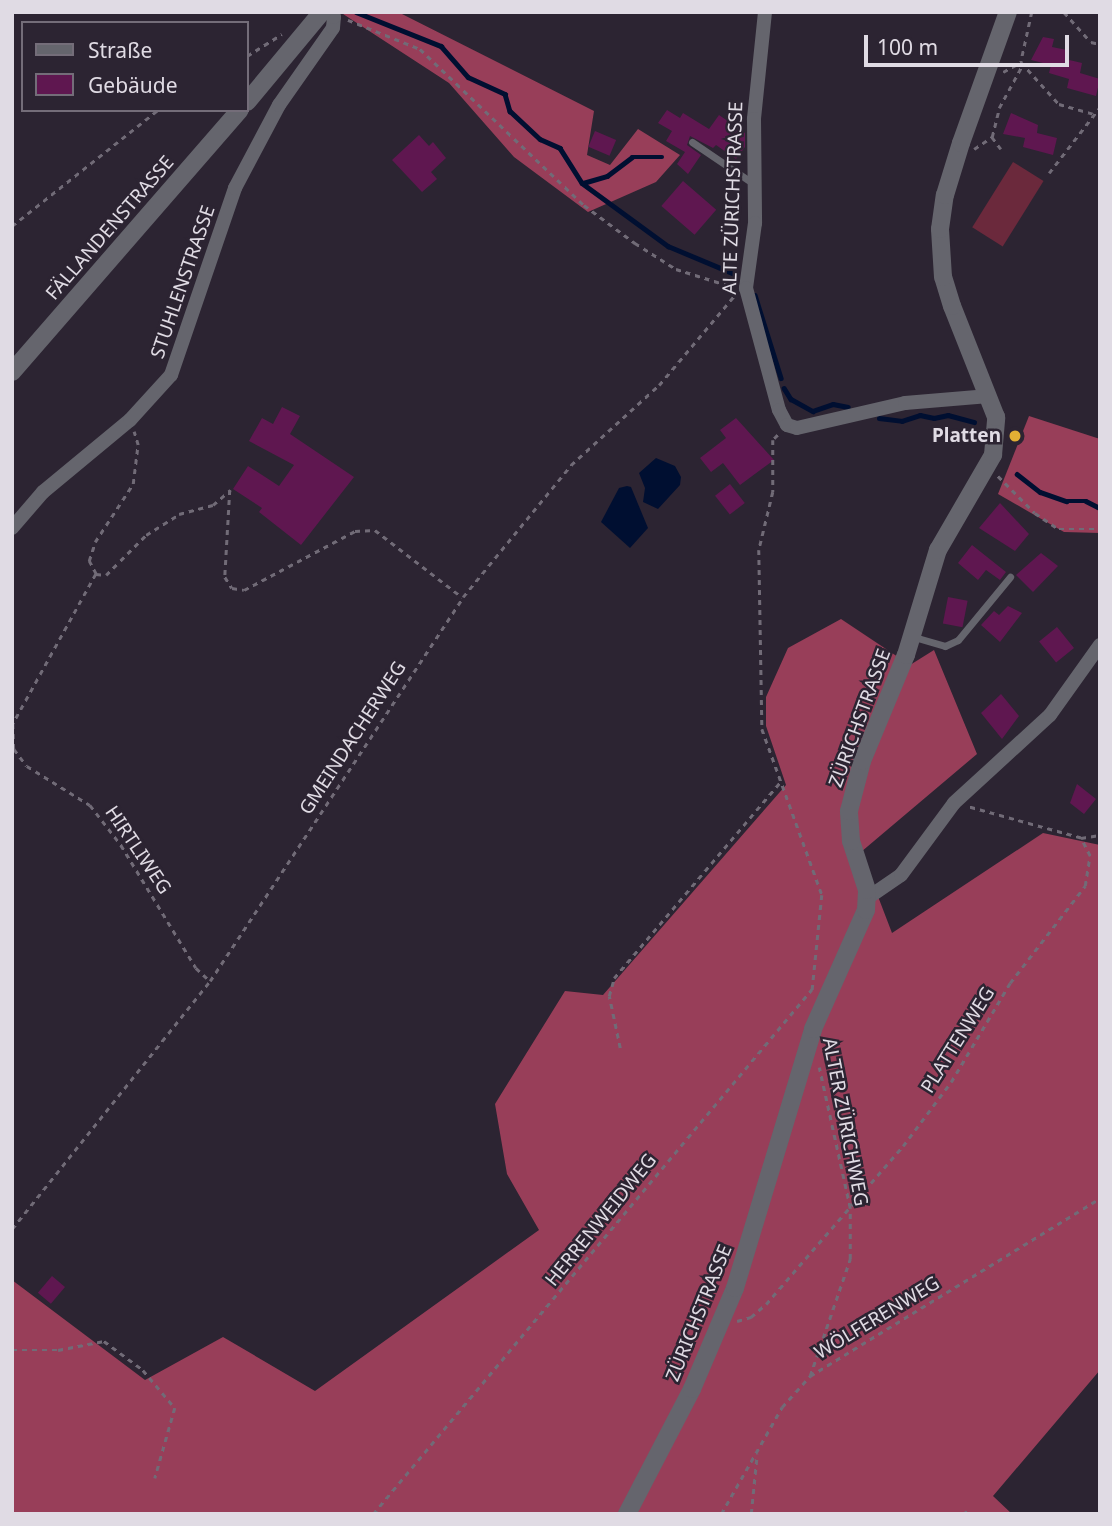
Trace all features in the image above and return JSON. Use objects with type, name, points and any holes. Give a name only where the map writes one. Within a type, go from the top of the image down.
[{"type":"street","name":"ALTE ZÜRICHSTRASSE","points":[[765,12],[751,182],[755,223],[746,288],[775,397],[787,425]]},
{"type":"street","name":"ZÜRICHSTRASSE","points":[[627,1514],[720,1325],[735,1288],[813,1029],[866,910],[849,811],[862,761],[912,636],[938,550],[961,505],[987,469],[998,430],[989,396],[962,338],[943,277],[940,229],[956,159],[1008,12]]},
{"type":"street","points":[[248,101],[328,14]]},
{"type":"street","name":"STUHLENSTRASSE","points":[[12,528],[43,492],[130,420],[171,375],[235,188],[279,105],[333,28],[328,14]]},
{"type":"street","name":"FÄLLANDENSTRASSE","points":[[12,372],[238,112]]},
{"type":"street","points":[[787,425],[797,429],[905,403],[989,396]]},
{"type":"street","points":[[866,899],[901,875],[954,803],[1050,715],[1100,645]]},
{"type":"lane","points":[[692,142],[751,182]]},
{"type":"lane","points":[[912,636],[945,646],[958,640],[1010,577]]},
{"type":"path","points":[[956,159],[992,137],[999,108],[1023,64],[1031,12]]},
{"type":"path","points":[[1064,12],[1091,43],[1100,44]]},
{"type":"path","points":[[328,14],[420,49],[584,205],[656,258],[676,269],[746,288]]},
{"type":"path","points":[[248,55],[290,28]]},
{"type":"path","points":[[1023,64],[1059,104],[1093,114]]},
{"type":"path","points":[[1049,173],[1100,107]]},
{"type":"path","points":[[12,226],[155,112]]},
{"type":"path","points":[[992,137],[1001,149]]},
{"type":"path","name":"GMEINDACHERWEG","points":[[12,1229],[210,981],[463,597],[571,465],[659,385],[730,300],[746,288]]},
{"type":"path","points":[[130,420],[138,445],[133,484],[95,542],[89,561],[96,575],[106,575],[146,535],[179,514],[213,505],[230,490],[225,577],[233,588],[244,590],[355,531],[375,530],[463,597]]},
{"type":"path","points":[[787,425],[773,440],[776,469],[759,550],[757,601],[762,729],[822,895],[811,989],[812,1002]]},
{"type":"path","points":[[987,469],[1059,529],[1100,529]]},
{"type":"path","name":"HIRTLIWEG","points":[[96,575],[13,724],[14,749],[27,766],[90,805],[121,845],[196,968],[210,981]]},
{"type":"path","points":[[620,1048],[609,996],[614,978],[780,782]]},
{"type":"path","points":[[954,803],[1081,838],[1100,835]]},
{"type":"path","name":"PLATTENWEG","points":[[720,1325],[751,1317],[766,1304],[850,1208],[951,1082],[1010,983],[1084,886],[1090,856],[1081,838]]},
{"type":"path","name":"HERRENWEIDWEG","points":[[373,1514],[819,980]]},
{"type":"path","name":"ALTER ZÜRICHWEG","points":[[810,1376],[850,1259],[850,1208],[827,1121],[817,1055]]},
{"type":"path","name":"WÖLFERENWEG","points":[[721,1514],[782,1407],[810,1376],[1100,1198]]},
{"type":"path","points":[[12,1350],[58,1350],[104,1341],[143,1370],[175,1408],[155,1478]]},
{"type":"path","points":[[751,1514],[757,1450]]},
{"type":"path","points":[[963,1514],[970,1508]]},
{"type":"shaded area","points":[[340,12],[398,12],[594,111],[587,155],[610,165],[638,129],[680,155],[656,182],[588,212],[514,157],[449,83]]},
{"type":"shaded area","points":[[1013,162],[1044,181],[1003,246],[972,227]]},
{"type":"shaded area","points":[[1029,416],[1100,439],[1100,533],[1064,532],[998,494]]},
{"type":"shaded area","points":[[841,619],[910,665],[934,650],[977,754],[861,852],[892,933],[1043,833],[1100,845],[1100,1370],[993,1496],[1012,1514],[12,1514],[12,1280],[145,1380],[223,1337],[315,1391],[539,1230],[507,1174],[495,1104],[565,991],[603,995],[786,785],[766,726],[766,697],[788,648]]},
{"type":"water","points":[[656,458],[675,466],[681,477],[680,485],[658,509],[643,502],[645,488],[639,473]]},
{"type":"water","points":[[631,487],[648,528],[630,548],[601,522],[619,488]]},
{"type":"building","points":[[1043,37],[1054,39],[1052,47],[1067,50],[1065,59],[1082,63],[1080,73],[1100,79],[1096,96],[1067,88],[1069,79],[1049,73],[1051,65],[1031,60]]},
{"type":"building","points":[[667,110],[680,118],[683,113],[709,129],[719,115],[745,133],[745,147],[736,159],[716,145],[713,148],[690,136],[687,145],[701,155],[688,174],[677,164],[685,152],[666,141],[672,131],[658,123]]},
{"type":"building","points":[[1011,113],[1038,125],[1037,133],[1057,138],[1053,155],[1023,147],[1025,138],[1003,134]]},
{"type":"building","points":[[595,131],[616,140],[610,156],[588,147]]},
{"type":"building","points":[[419,135],[429,146],[433,142],[446,158],[431,172],[437,179],[422,192],[392,160]]},
{"type":"building","points":[[683,181],[716,210],[695,235],[661,206]]},
{"type":"building","points":[[282,407],[300,416],[290,434],[354,477],[301,545],[259,512],[262,508],[233,489],[248,466],[279,486],[294,465],[249,441],[262,418],[273,424]]},
{"type":"building","points":[[736,418],[774,460],[740,485],[723,463],[711,472],[700,458],[726,438],[720,430]]},
{"type":"building","points":[[730,484],[745,503],[730,515],[715,496]]},
{"type":"building","points":[[1000,503],[1029,534],[1015,551],[979,528]]},
{"type":"building","points":[[972,545],[1006,572],[1000,580],[986,570],[978,580],[958,563]]},
{"type":"building","points":[[1041,553],[1058,566],[1033,592],[1016,575]]},
{"type":"building","points":[[948,597],[968,601],[962,627],[943,624]]},
{"type":"building","points":[[1008,606],[1022,613],[1000,642],[981,625],[994,611],[999,615]]},
{"type":"building","points":[[1057,627],[1074,648],[1056,662],[1039,641]]},
{"type":"building","points":[[1001,694],[1019,716],[1002,739],[981,713]]},
{"type":"building","points":[[1077,784],[1096,799],[1084,814],[1070,803]]},
{"type":"building","points":[[52,1276],[65,1287],[51,1304],[38,1293]]},
{"type":"waterway","points":[[356,12],[441,46],[468,77],[505,94],[510,111],[540,139],[560,148],[582,183],[668,246],[735,274]]},
{"type":"waterway","points":[[583,183],[607,176],[632,157],[662,157]]},
{"type":"waterway","points":[[755,295],[781,378]]},
{"type":"waterway","points":[[784,388],[791,399],[813,411],[833,404],[848,407]]},
{"type":"waterway","points":[[879,418],[902,421],[920,415],[934,418],[948,415],[974,422]]},
{"type":"waterway","points":[[1017,474],[1040,492],[1066,501],[1086,501],[1100,508]]},
{"type":"place","name":"Platten","points":[[1015,436]]}]
